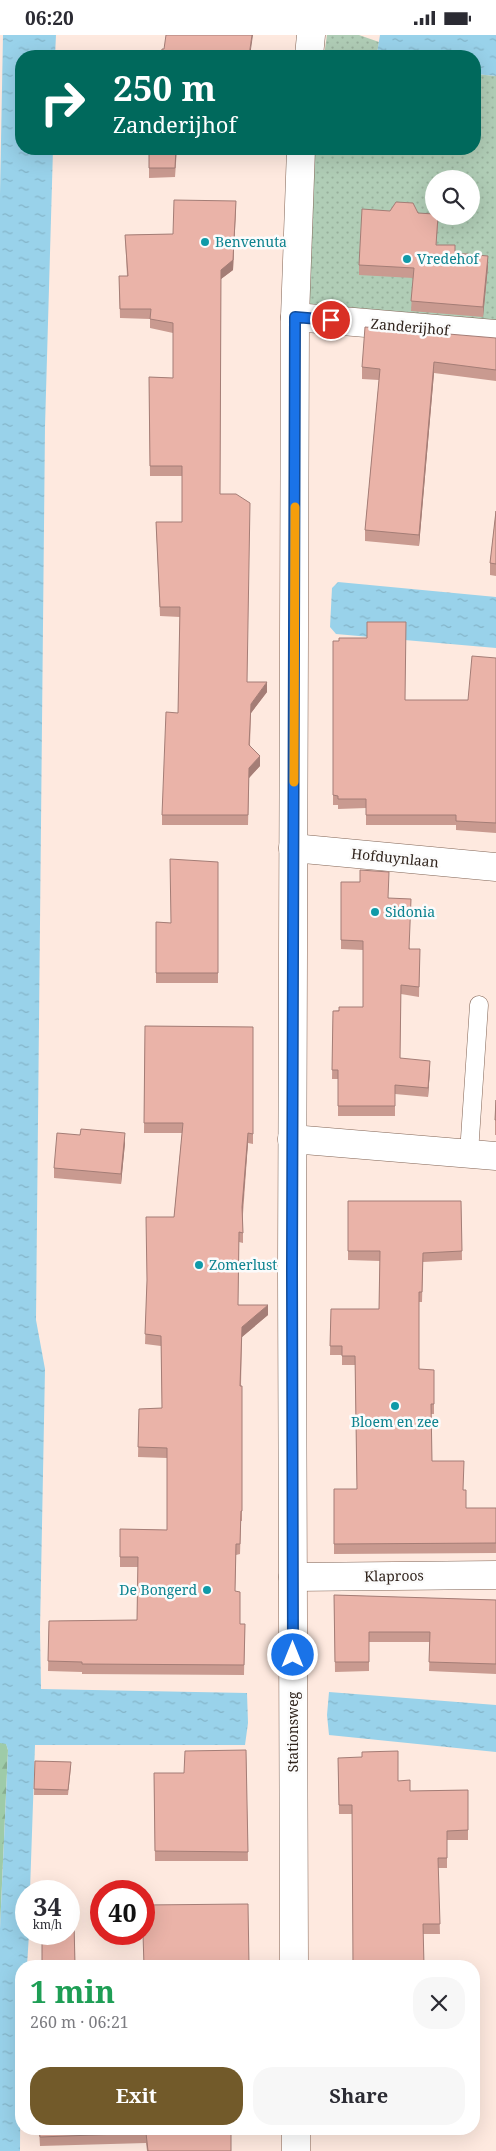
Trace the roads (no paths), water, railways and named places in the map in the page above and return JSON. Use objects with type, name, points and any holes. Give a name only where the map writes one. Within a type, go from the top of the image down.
[{"type":"street","points":[[311,50],[312,35]]},
{"type":"street","name":"Stationsweg","points":[[294,1960],[292,1139],[295,317],[301,155]]},
{"type":"street","name":"Zanderijhof","points":[[295,317],[496,334]]},
{"type":"street","name":"Hofduynlaan","points":[[293,848],[496,867]]},
{"type":"street","points":[[292,1139],[496,1156]]},
{"type":"street","name":"Klaproos","points":[[293,1577],[496,1575]]},
{"type":"street","points":[[296,2135],[296,2151]]},
{"type":"lane","points":[[469,1153],[479,1005]]},
{"type":"water","points":[[3,35],[56,35],[55,50],[15,50],[15,155],[53,155],[45,427],[36,1320],[45,1369],[40,1630],[41,1689],[247,1693],[248,1723],[245,1745],[35,1745],[30,1880],[15,1880],[15,1945],[28,1945],[27,1960],[15,1960],[15,2135],[20,2135],[20,2151],[0,2151],[0,1929],[8,1750],[6,1744],[0,1743],[0,194]]},
{"type":"water","points":[[380,35],[496,35],[496,76],[481,75],[481,50],[378,50]]},
{"type":"water","points":[[338,582],[496,597],[496,648],[336,634],[330,627],[332,588]]},
{"type":"water","points":[[329,1692],[496,1705],[496,1752],[329,1735],[327,1715]]},
{"type":"place","name":"Benvenuta","points":[[205,242]]},
{"type":"place","name":"Vredehof","points":[[407,259]]},
{"type":"place","name":"Sidonia","points":[[375,912]]},
{"type":"place","name":"Zomerlust","points":[[199,1265]]},
{"type":"place","name":"Bloem en zee","points":[[395,1406]]},
{"type":"place","name":"De Bongerd","points":[[207,1590]]}]
